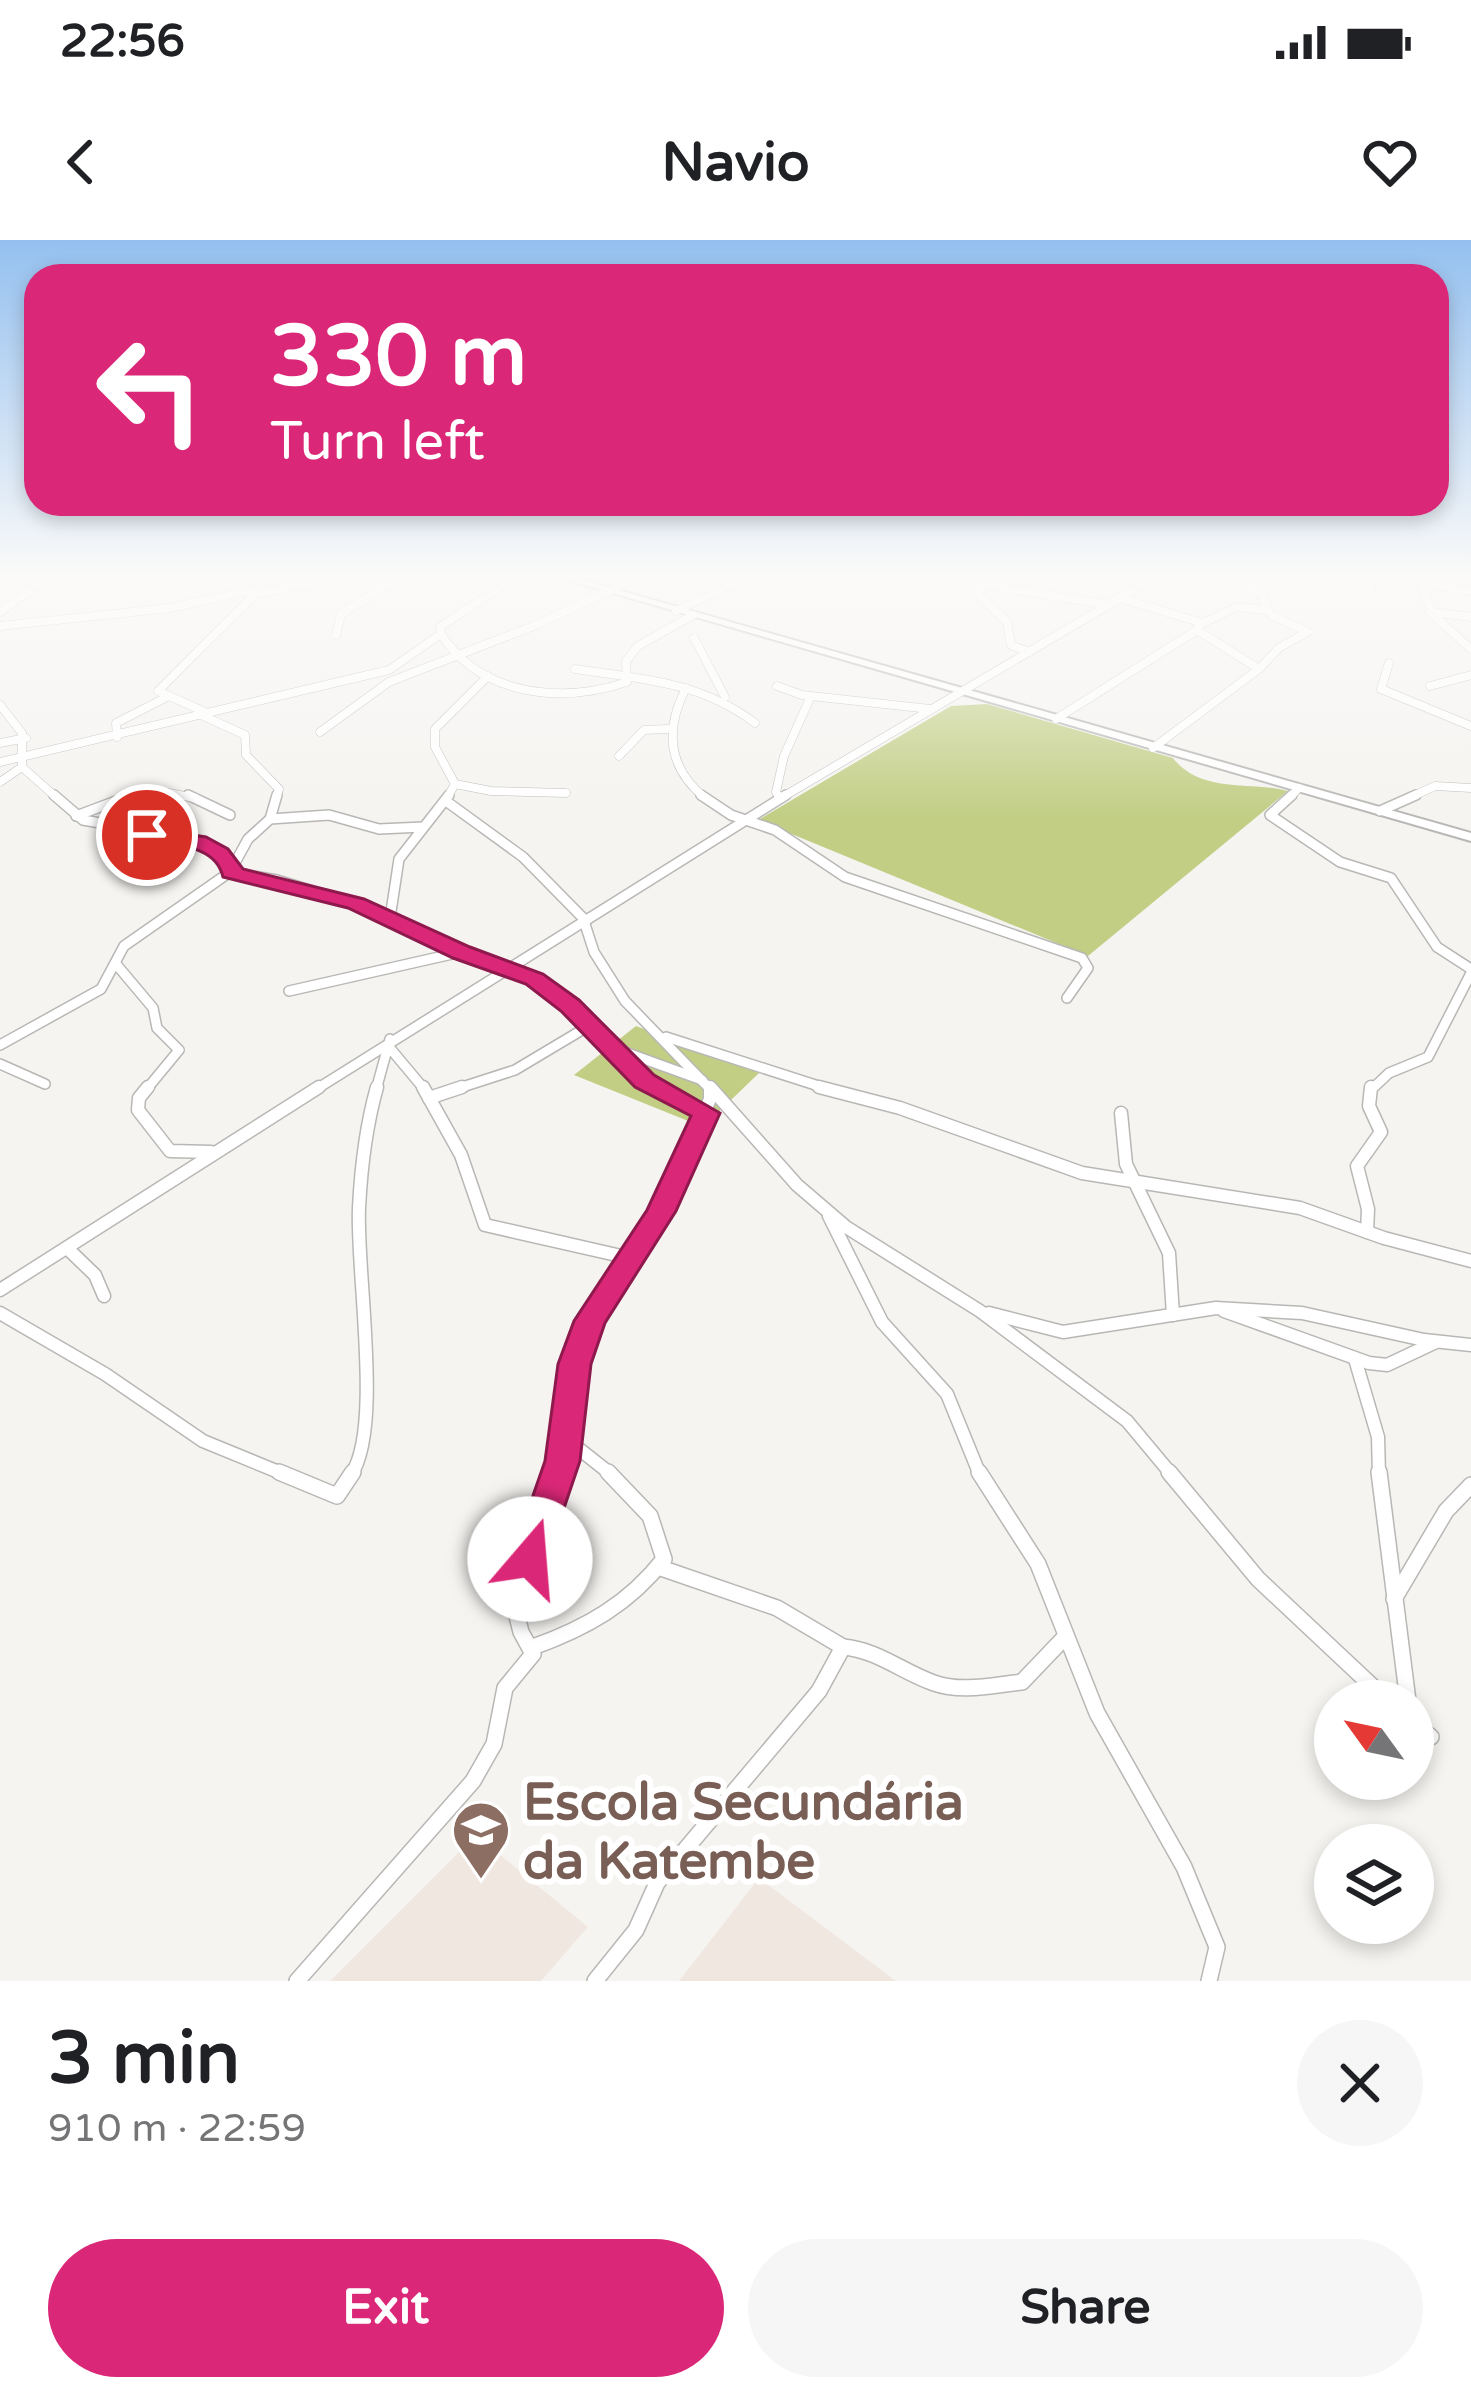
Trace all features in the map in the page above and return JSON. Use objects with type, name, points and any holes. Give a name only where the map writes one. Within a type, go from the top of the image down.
[{"type":"street","points":[[197,655],[158,691],[245,735],[246,755],[279,789],[271,819]]},
{"type":"street","points":[[0,763],[22,762],[202,713],[389,670],[410,655]]},
{"type":"street","points":[[320,732],[373,691],[449,655]]},
{"type":"street","points":[[455,655],[523,691],[546,694],[604,688],[630,679]]},
{"type":"street","points":[[630,655],[626,661],[630,679]]},
{"type":"street","points":[[703,655],[728,700],[755,723]]},
{"type":"street","points":[[835,655],[1471,837]]},
{"type":"street","points":[[0,1290],[195,1158],[214,1152],[742,820],[1024,655]]},
{"type":"street","points":[[1056,719],[1155,655]]},
{"type":"street","points":[[1239,655],[1259,669]]},
{"type":"street","points":[[1153,748],[1272,655]]},
{"type":"street","points":[[1389,663],[1381,688],[1389,695],[1471,727]]},
{"type":"street","points":[[575,669],[728,700]]},
{"type":"street","points":[[1430,686],[1471,675]]},
{"type":"street","points":[[455,784],[435,747],[435,729],[488,676]]},
{"type":"street","points":[[777,686],[811,696],[933,709]]},
{"type":"street","points":[[686,688],[667,729],[674,758],[704,797],[742,820],[775,830],[842,876],[1082,958],[1088,968],[1067,998]]},
{"type":"street","points":[[116,737],[116,723],[169,696]]},
{"type":"street","points":[[780,798],[776,792],[784,757],[811,696]]},
{"type":"street","points":[[0,705],[22,727],[26,738],[22,762],[0,782]]},
{"type":"street","points":[[619,755],[644,730],[667,729]]},
{"type":"street","points":[[0,743],[26,738]]},
{"type":"street","points":[[22,762],[76,816],[111,828],[192,839],[231,868],[298,885],[390,918],[542,983],[645,1081],[706,1113]]},
{"type":"street","points":[[455,784],[491,791],[566,793]]},
{"type":"street","points":[[390,918],[399,859],[455,784]]},
{"type":"street","points":[[76,816],[154,788],[173,786],[230,814]]},
{"type":"street","points":[[1380,811],[1435,786],[1471,788]]},
{"type":"street","points":[[1299,788],[1270,815],[1340,862],[1391,878],[1437,947],[1471,970],[1428,1057],[1389,1073],[1371,1087],[1370,1106],[1381,1132],[1357,1166],[1368,1209],[1367,1232]]},
{"type":"street","points":[[446,800],[523,857],[583,918],[594,952],[610,979],[788,1175],[869,1243],[980,1311],[1127,1420],[1258,1580],[1365,1680]]},
{"type":"street","points":[[0,1045],[101,988],[134,938],[231,868],[252,834],[271,819],[329,815],[379,829],[423,827]]},
{"type":"street","points":[[289,991],[461,952]]},
{"type":"street","points":[[116,964],[153,1008],[157,1028],[178,1050],[139,1098],[138,1110],[170,1150],[195,1158]]},
{"type":"street","points":[[429,1098],[528,1064],[587,1027]]},
{"type":"street","points":[[658,1034],[795,1080],[900,1108],[1063,1167],[1300,1208],[1471,1261]]},
{"type":"street","points":[[390,1043],[429,1098],[471,1174],[485,1225],[630,1258]]},
{"type":"street","points":[[0,1313],[105,1374],[203,1441],[337,1496],[358,1465],[368,1436],[363,1409],[367,1348],[360,1297],[358,1207],[369,1116],[390,1043]]},
{"type":"street","points":[[608,1046],[707,1085]]},
{"type":"street","points":[[0,1064],[45,1084]]},
{"type":"street","points":[[297,1981],[472,1781],[494,1744],[505,1688],[533,1654],[521,1632],[510,1588],[530,1559],[562,1461],[575,1364],[590,1321],[682,1172],[706,1113],[707,1085]]},
{"type":"street","points":[[1121,1113],[1126,1163],[1169,1253],[1173,1315]]},
{"type":"street","points":[[825,1208],[882,1322],[947,1394],[971,1458],[1038,1564],[1097,1713],[1184,1867],[1217,1947],[1209,1981]]},
{"type":"street","points":[[67,1248],[95,1275],[104,1296]]},
{"type":"street","points":[[980,1311],[1063,1331],[1216,1308],[1303,1313],[1436,1342],[1471,1345]]},
{"type":"street","points":[[1216,1308],[1355,1359],[1387,1365],[1436,1342]]},
{"type":"street","points":[[1355,1359],[1378,1437],[1380,1500],[1405,1680]]},
{"type":"street","points":[[533,1647],[582,1630],[609,1614],[664,1559],[639,1496],[622,1479],[594,1466],[564,1437]]},
{"type":"street","points":[[1394,1599],[1446,1511],[1471,1485]]},
{"type":"street","points":[[658,1567],[748,1593],[820,1628],[843,1647],[878,1651],[948,1687],[1022,1682],[1065,1637]]},
{"type":"street","points":[[595,1981],[636,1930],[657,1882],[819,1691],[843,1647]]},
{"type":"shaded area","name":"Escola Secundária da Katembe","points":[[476,1835],[588,1927],[541,1981],[330,1981]]},
{"type":"shaded area","points":[[759,1878],[896,1981],[679,1981]]},
{"type":"green space","points":[[987,704],[1173,758],[1197,777],[1212,782],[1288,791],[1088,956],[758,820],[951,706]]},
{"type":"green space","points":[[636,1026],[759,1073],[703,1127],[574,1075]]},
{"type":"place","name":"Escola Secundária da Katembe","points":[[481,1881]]},
{"type":"route","points":[[147,835],[199,842],[220,854],[232,866],[230,872],[278,880],[356,904],[426,932],[483,962],[535,979],[570,1005],[630,1070],[706,1113],[662,1211],[590,1321],[575,1364],[562,1461],[530,1559]]}]
